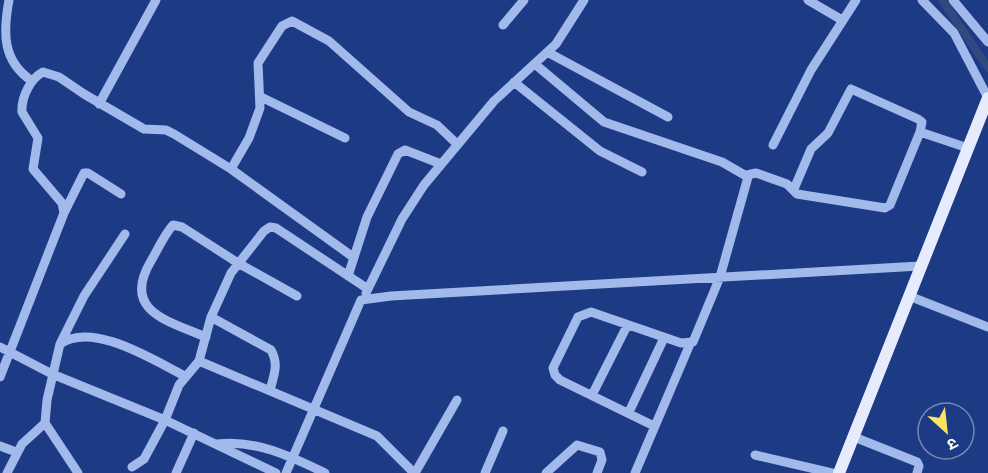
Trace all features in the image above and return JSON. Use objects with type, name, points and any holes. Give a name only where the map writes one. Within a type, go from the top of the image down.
[{"type":"main road","points":[[839,473],[988,98]]},
{"type":"street","points":[[9,0],[5,25],[6,49],[20,71],[32,81]]},
{"type":"street","points":[[99,104],[156,0]]},
{"type":"street","points":[[503,25],[524,0]]},
{"type":"street","points":[[286,473],[361,300],[402,219],[458,144],[514,82],[549,53],[584,0]]},
{"type":"street","points":[[808,0],[842,20]]},
{"type":"street","points":[[773,145],[795,98],[856,0]]},
{"type":"street","points":[[922,0],[946,22],[954,33],[988,98]]},
{"type":"street","points":[[953,0],[988,42]]},
{"type":"street","points":[[231,169],[249,138],[261,97],[258,63],[282,26],[292,21],[329,40],[409,112],[437,125],[458,144]]},
{"type":"street","points":[[549,53],[668,117]]},
{"type":"street","points":[[536,65],[604,122],[722,162],[747,175],[756,173],[794,189]]},
{"type":"street","points":[[64,213],[62,202],[33,169],[38,138],[22,106],[32,81],[44,72],[52,72],[99,104],[147,130],[166,130],[174,134],[231,169],[353,257]]},
{"type":"street","points":[[514,82],[600,151],[642,172]]},
{"type":"street","points":[[851,90],[918,119],[922,122],[920,132],[887,208],[795,194],[794,189],[811,148],[828,133],[851,90]]},
{"type":"street","points":[[261,97],[345,138]]},
{"type":"street","points":[[920,132],[968,148]]},
{"type":"street","points":[[348,276],[368,217],[401,151],[441,164]]},
{"type":"street","points":[[0,377],[11,354],[64,213],[84,173],[88,173],[121,194]]},
{"type":"street","points":[[635,473],[690,344],[696,338],[720,277],[747,175]]},
{"type":"street","points":[[206,337],[150,311],[141,295],[141,277],[169,230],[177,225],[297,296]]},
{"type":"street","points":[[132,467],[144,459],[185,376],[199,361],[211,316],[238,263],[270,227],[368,289]]},
{"type":"street","points":[[7,473],[22,444],[45,423],[52,374],[60,344],[84,296],[125,234]]},
{"type":"street","points":[[361,300],[391,296],[920,267]]},
{"type":"street","points":[[909,296],[988,327]]},
{"type":"street","points":[[654,426],[560,380],[553,368],[578,317],[584,312],[591,312],[664,338],[690,344]]},
{"type":"street","points":[[211,316],[271,350],[276,358],[276,369],[270,390]]},
{"type":"street","points":[[592,395],[627,326]]},
{"type":"street","points":[[60,344],[68,339],[92,336],[142,355],[185,376]]},
{"type":"street","points":[[629,412],[664,338]]},
{"type":"street","points":[[0,347],[52,374],[165,420],[276,473]]},
{"type":"street","points":[[199,361],[377,436],[415,473],[457,400]]},
{"type":"street","points":[[45,423],[78,473]]},
{"type":"street","points":[[485,473],[503,431]]},
{"type":"street","points":[[176,473],[194,433]]},
{"type":"street","points":[[854,437],[917,462],[919,466],[917,473]]},
{"type":"street","points":[[217,444],[240,442],[293,457],[325,473]]},
{"type":"street","points":[[546,473],[577,445],[600,452],[602,460],[597,473]]},
{"type":"street","points":[[0,446],[16,452]]},
{"type":"street","points":[[755,455],[832,473]]},
{"type":"waterway","points":[[942,0],[988,68]]}]
